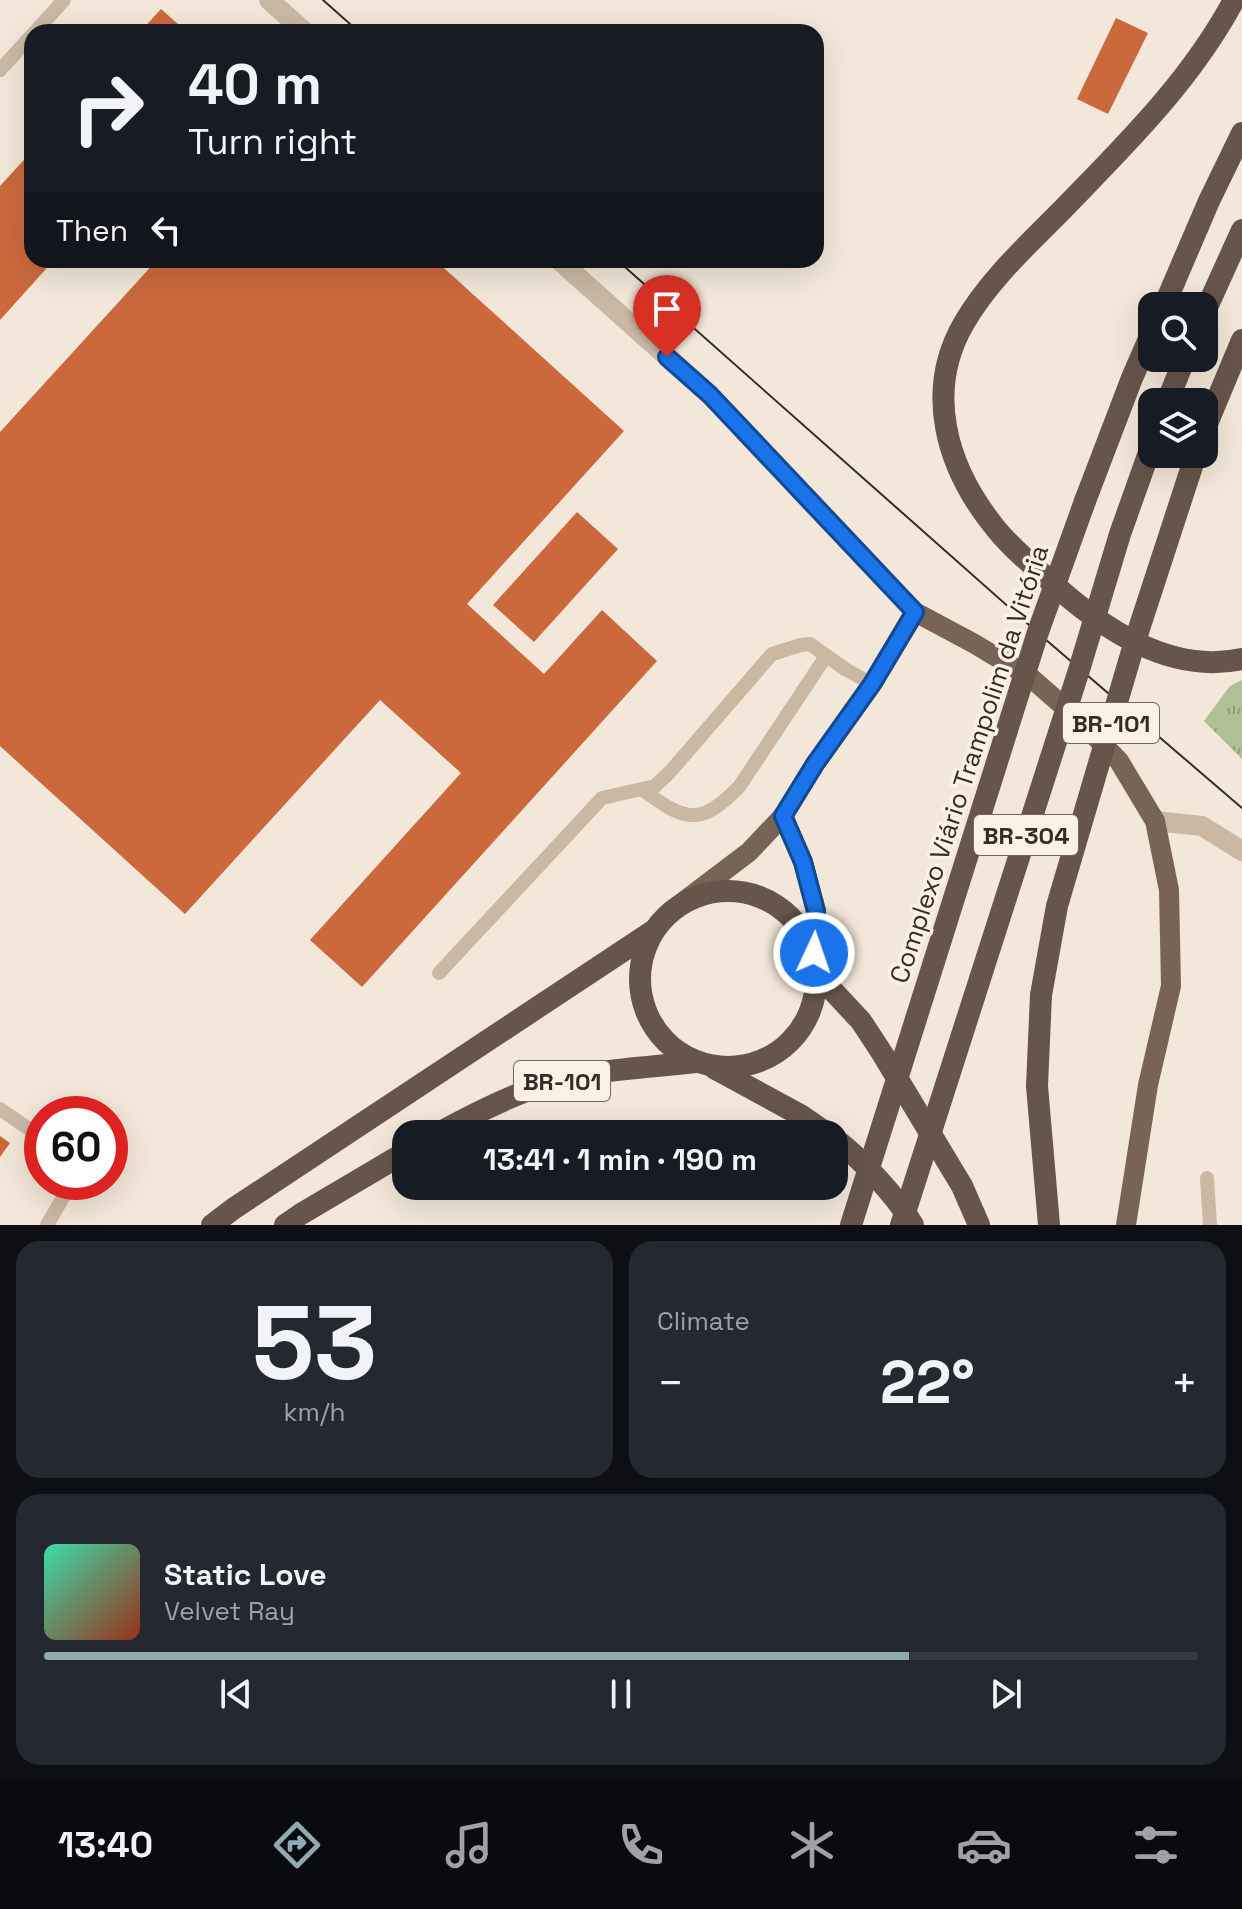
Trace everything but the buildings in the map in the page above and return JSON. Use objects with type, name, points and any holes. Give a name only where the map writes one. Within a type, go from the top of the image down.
[{"type":"highway","points":[[1234,0],[1217,31],[1168,98],[983,294],[963,325],[948,359],[943,392],[945,426],[953,460],[969,491],[994,527],[1060,590],[1114,630],[1151,650],[1187,661],[1225,663],[1242,659]]},
{"type":"highway","points":[[1170,292],[1242,133]]},
{"type":"highway","points":[[1214,292],[1242,230]]},
{"type":"highway","points":[[1218,397],[1242,340]]},
{"type":"highway","name":"Complexo Viário Trampolim da Vitória","points":[[851,1225],[1038,632],[1138,364]]},
{"type":"highway","name":"BR-304","points":[[901,1225],[1143,468]]},
{"type":"highway","name":"BR-101","points":[[1049,1225],[1037,1086],[1041,995],[1057,906],[1135,641],[1191,468]]},
{"type":"highway","points":[[212,1225],[653,931],[666,915],[683,902],[721,890],[761,896],[794,918],[816,964],[882,1053],[962,1186],[979,1225]]},
{"type":"highway","points":[[653,931],[640,968],[643,1007],[663,1041],[808,1120]]},
{"type":"highway","points":[[704,1065],[744,1067],[774,1055],[798,1035],[813,1007],[816,964]]},
{"type":"highway","name":"BR-101","points":[[464,1120],[543,1085],[585,1075],[704,1065]]},
{"type":"highway","points":[[848,1151],[869,1170],[913,1225]]},
{"type":"highway","points":[[285,1225],[392,1160]]},
{"type":"main road","points":[[683,902],[749,852],[783,816],[815,764],[872,684],[915,612],[1030,677],[1078,719],[1119,761],[1155,821],[1169,890],[1171,986],[1148,1085],[1126,1225]]},
{"type":"main road","points":[[783,816],[803,862],[816,911],[816,964]]},
{"type":"street","points":[[269,0],[296,24]]},
{"type":"street","points":[[568,268],[710,395],[915,612]]},
{"type":"street","points":[[1155,821],[1202,826],[1242,851]]},
{"type":"lane","points":[[42,24],[64,0]]},
{"type":"lane","points":[[0,70],[24,44]]},
{"type":"lane","points":[[439,973],[602,798],[655,786],[669,773],[772,654],[810,644],[872,684]]},
{"type":"lane","points":[[643,790],[684,816],[700,815],[721,805],[739,787],[826,656]]},
{"type":"lane","points":[[0,1109],[24,1126]]},
{"type":"lane","points":[[1207,1178],[1210,1225]]},
{"type":"lane","points":[[47,1225],[62,1200]]},
{"type":"green space","points":[[1242,680],[1242,759],[1204,721],[1230,686]]},
{"type":"tram line","points":[[323,0],[350,24]]},
{"type":"tram line","points":[[626,268],[1038,633],[1242,808]]},
{"type":"route","points":[[667,357],[710,395],[915,612],[872,684],[815,764],[783,816],[803,862],[816,911],[814,953]]}]
